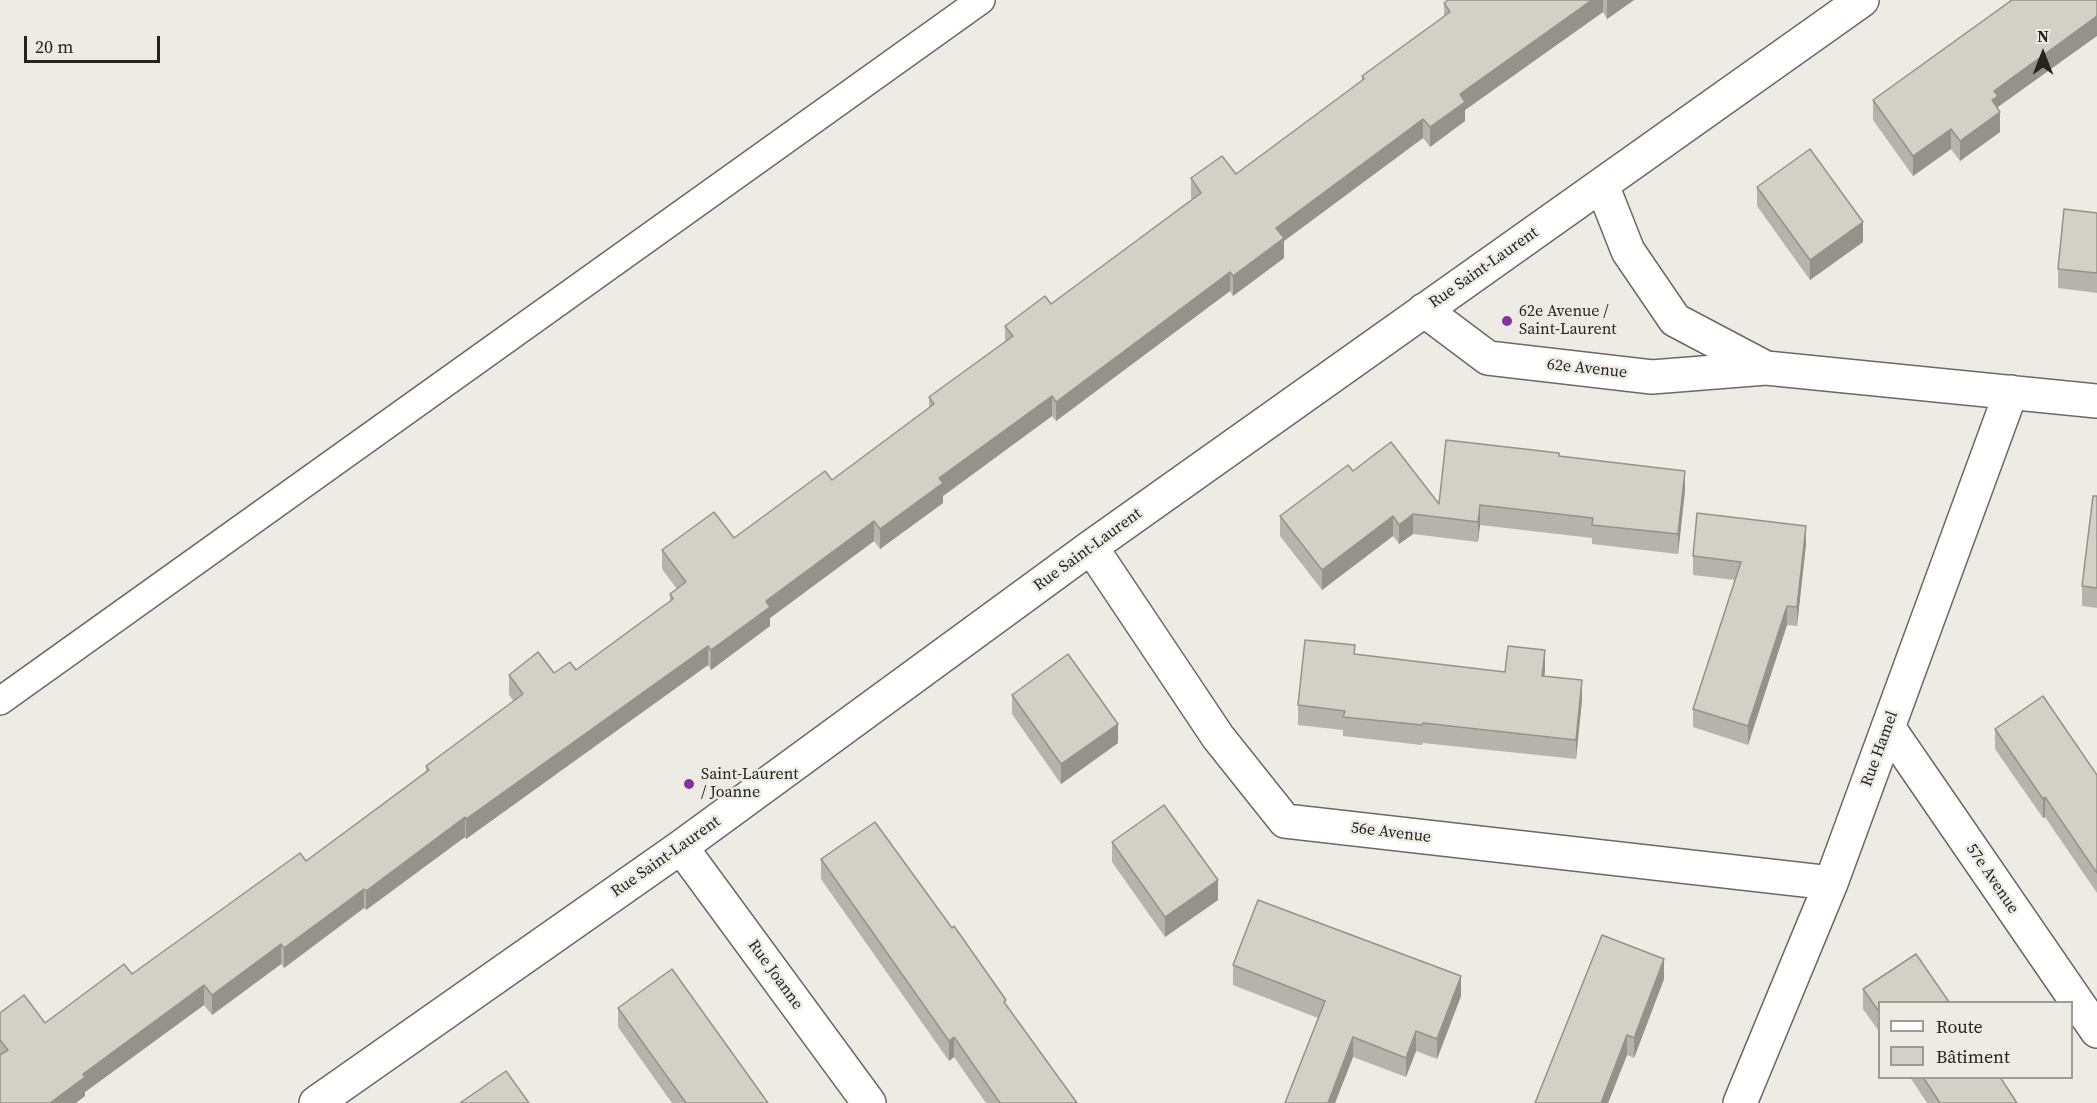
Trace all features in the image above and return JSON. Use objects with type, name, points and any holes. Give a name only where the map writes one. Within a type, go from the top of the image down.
[{"type":"street","name":"Rue Saint-Laurent","points":[[316,1103],[681,847],[1091,547],[1862,0]]},
{"type":"street","name":"62e Avenue","points":[[1602,185],[1628,251],[1675,320],[1766,368]]},
{"type":"street","name":"62e Avenue","points":[[1425,310],[1488,358],[1652,376],[1766,368],[2097,401]]},
{"type":"street","name":"Rue Hamel","points":[[1740,1103],[1831,883],[2011,393]]},
{"type":"street","name":"56e Avenue","points":[[1091,547],[1218,737],[1285,821],[1831,883]]},
{"type":"street","name":"57e Avenue","points":[[1888,727],[2097,1031]]},
{"type":"street","name":"Rue Joanne","points":[[681,847],[869,1103]]},
{"type":"lane","points":[[0,700],[981,0]]},
{"type":"building","points":[[1448,0],[1592,0],[1460,94],[1465,102],[1430,127],[1423,119],[1276,228],[1284,238],[1233,276],[1230,272],[1056,402],[1052,396],[939,478],[943,483],[880,529],[874,521],[766,601],[770,607],[711,650],[708,646],[284,948],[281,944],[212,995],[204,985],[83,1074],[85,1077],[50,1103],[0,1103],[0,1055],[8,1050],[0,1040],[0,1013],[24,995],[45,1023],[124,964],[132,974],[300,853],[306,861],[429,770],[426,766],[523,694],[509,675],[538,652],[554,673],[570,662],[576,670],[673,599],[670,594],[686,582],[662,550],[714,512],[734,538],[825,471],[832,480],[934,404],[929,397],[1013,336],[1005,326],[1045,296],[1051,304],[1201,193],[1191,178],[1222,156],[1236,174],[1364,79],[1362,76],[1450,12],[1444,3]]},
{"type":"building","points":[[2012,0],[2097,0],[2097,16],[1994,91],[1998,96],[1992,100],[2000,112],[1960,141],[1951,129],[1913,156],[1873,100]]},
{"type":"building","points":[[1810,149],[1863,222],[1810,260],[1757,187]]},
{"type":"building","points":[[2064,209],[2097,213],[2097,273],[2058,269]]},
{"type":"building","points":[[1446,440],[1685,471],[1678,534],[1592,525],[1593,518],[1480,505],[1478,522],[1413,514],[1399,525],[1393,516],[1322,570],[1280,516],[1348,465],[1353,471],[1391,442],[1439,504]]},
{"type":"building","points":[[2093,496],[2097,496],[2097,588],[2082,586]]},
{"type":"building","points":[[1697,513],[1806,526],[1797,607],[1787,606],[1748,726],[1693,709],[1741,562],[1693,556]]},
{"type":"building","points":[[1305,640],[1355,645],[1354,654],[1505,672],[1508,646],[1545,650],[1542,676],[1582,680],[1576,740],[1423,723],[1422,725],[1343,717],[1345,711],[1298,705]]},
{"type":"building","points":[[1068,654],[1118,724],[1061,764],[1012,695]]},
{"type":"building","points":[[2043,696],[2097,775],[2097,873],[1995,729]]},
{"type":"building","points":[[1164,805],[1218,880],[1165,917],[1112,842]]},
{"type":"building","points":[[875,822],[952,928],[954,926],[1006,1000],[1004,1002],[1077,1103],[1000,1103],[954,1037],[949,1041],[821,859]]},
{"type":"building","points":[[1258,900],[1461,976],[1437,1039],[1416,1031],[1406,1058],[1353,1037],[1328,1103],[1285,1103],[1325,1001],[1233,965]]},
{"type":"building","points":[[1602,935],[1664,959],[1634,1038],[1627,1035],[1601,1103],[1535,1103]]},
{"type":"building","points":[[1916,954],[1948,1001],[1878,1001],[1878,1010],[1863,989]]},
{"type":"building","points":[[672,969],[768,1103],[686,1103],[618,1008]]},
{"type":"building","points":[[506,1071],[529,1103],[460,1103]]},
{"type":"building","points":[[1924,1079],[2001,1079],[2017,1103],[1940,1103]]},
{"type":"place","name":"62e Avenue / Saint-Laurent","points":[[1507,321]]},
{"type":"place","name":"Saint-Laurent / Joanne","points":[[689,784]]}]
